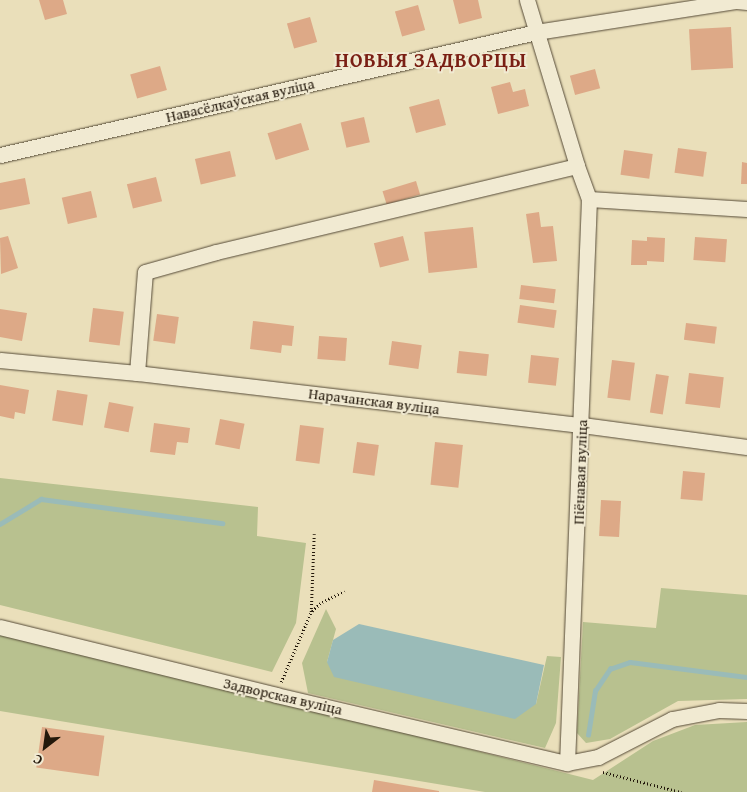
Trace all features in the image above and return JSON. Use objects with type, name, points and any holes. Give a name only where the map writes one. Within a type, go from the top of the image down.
[{"type":"street","name":"Піёнавая вуліца","points":[[526,0],[589,199],[582,425],[567,763]]},
{"type":"street","name":"Навасёлкаўская вуліца","points":[[0,155],[536,32],[737,1],[747,2]]},
{"type":"street","points":[[137,373],[145,272],[216,252],[577,166]]},
{"type":"street","points":[[589,199],[747,209]]},
{"type":"street","name":"Нарачанская вуліца","points":[[0,360],[137,373],[582,425],[747,448]]},
{"type":"street","name":"Задворская вуліца","points":[[0,627],[276,695],[567,763]]},
{"type":"street","points":[[567,763],[598,757],[672,719],[719,710],[747,711]]},
{"type":"path","points":[[276,695],[311,612],[314,534]]},
{"type":"path","points":[[311,612],[322,602],[345,591]]},
{"type":"path","points":[[596,770],[681,792]]},
{"type":"green space","points":[[0,478],[258,507],[257,536],[306,543],[296,623],[272,672],[0,605]]},
{"type":"green space","points":[[661,588],[747,595],[747,699],[678,701],[610,739],[586,743],[577,733],[583,622],[656,628]]},
{"type":"green space","points":[[326,609],[336,629],[327,662],[536,704],[547,656],[561,657],[556,723],[545,748],[308,693],[302,663]]},
{"type":"green space","points":[[0,631],[593,780],[653,741],[695,725],[747,722],[747,792],[485,792],[0,711]]},
{"type":"water","points":[[359,624],[544,665],[536,704],[515,719],[334,677],[327,662],[333,640]]},
{"type":"building","points":[[39,0],[63,0],[67,14],[45,20]]},
{"type":"building","points":[[453,0],[478,0],[482,18],[459,24]]},
{"type":"building","points":[[418,5],[425,30],[402,37],[395,12]]},
{"type":"building","points":[[310,17],[317,42],[294,49],[287,24]]},
{"type":"building","points":[[731,27],[733,68],[691,70],[689,29]]},
{"type":"building","points":[[160,66],[167,90],[137,99],[130,75]]},
{"type":"building","points":[[595,69],[600,88],[575,95],[570,76]]},
{"type":"building","points":[[510,82],[513,92],[525,89],[529,106],[498,114],[491,87]]},
{"type":"building","points":[[439,99],[446,125],[416,133],[409,107]]},
{"type":"building","points":[[364,117],[370,142],[346,148],[341,122]]},
{"type":"building","points":[[301,123],[309,150],[276,160],[268,133]]},
{"type":"building","points":[[678,148],[707,152],[703,177],[675,173]]},
{"type":"building","points":[[624,150],[653,154],[649,179],[621,175]]},
{"type":"building","points":[[230,151],[236,176],[201,184],[195,159]]},
{"type":"building","points":[[742,162],[747,163],[747,184],[741,184]]},
{"type":"building","points":[[156,177],[162,201],[133,209],[127,184]]},
{"type":"building","points":[[25,178],[30,204],[0,210],[0,183]]},
{"type":"building","points":[[416,181],[420,194],[387,205],[383,191]]},
{"type":"building","points":[[91,191],[97,217],[68,224],[62,198]]},
{"type":"building","points":[[539,212],[541,227],[553,226],[557,261],[533,263],[526,214]]},
{"type":"building","points":[[473,227],[477,268],[429,273],[424,232]]},
{"type":"building","points":[[8,236],[18,268],[1,274],[0,238]]},
{"type":"building","points":[[403,236],[409,260],[380,268],[374,243]]},
{"type":"building","points":[[647,237],[665,238],[664,262],[647,261],[647,265],[631,265],[632,240],[647,241]]},
{"type":"building","points":[[695,237],[727,239],[725,262],[693,260]]},
{"type":"building","points":[[521,285],[556,289],[554,303],[519,299]]},
{"type":"building","points":[[520,305],[557,310],[554,328],[517,323]]},
{"type":"building","points":[[93,308],[124,312],[120,346],[89,342]]},
{"type":"building","points":[[0,309],[27,313],[22,341],[0,337]]},
{"type":"building","points":[[157,314],[179,317],[175,344],[153,341]]},
{"type":"building","points":[[253,321],[294,326],[292,346],[282,345],[281,353],[250,349]]},
{"type":"building","points":[[686,323],[717,327],[715,344],[684,340]]},
{"type":"building","points":[[319,336],[347,338],[345,361],[317,359]]},
{"type":"building","points":[[392,341],[422,345],[418,369],[389,365]]},
{"type":"building","points":[[459,351],[489,354],[487,376],[457,373]]},
{"type":"building","points":[[531,355],[559,358],[556,386],[528,383]]},
{"type":"building","points":[[612,360],[635,363],[630,401],[607,398]]},
{"type":"building","points":[[689,373],[724,377],[720,408],[685,404]]},
{"type":"building","points":[[656,374],[669,376],[663,415],[650,413]]},
{"type":"building","points":[[0,385],[29,390],[25,414],[15,412],[14,419],[0,416]]},
{"type":"building","points":[[57,390],[88,395],[83,425],[52,421]]},
{"type":"building","points":[[109,402],[134,407],[129,432],[104,428]]},
{"type":"building","points":[[220,419],[245,424],[240,449],[215,445]]},
{"type":"building","points":[[154,423],[190,428],[188,443],[177,442],[175,455],[150,452]]},
{"type":"building","points":[[300,425],[324,428],[319,464],[296,461]]},
{"type":"building","points":[[357,442],[379,445],[374,476],[353,473]]},
{"type":"building","points":[[435,442],[463,445],[458,488],[431,485]]},
{"type":"building","points":[[683,471],[705,473],[702,501],[681,499]]},
{"type":"building","points":[[601,500],[621,501],[619,537],[599,536]]},
{"type":"building","points":[[42,727],[104,736],[99,776],[36,768]]},
{"type":"building","points":[[374,780],[439,791],[439,792],[372,792]]},
{"type":"waterway","points":[[0,524],[41,499],[222,523]]},
{"type":"waterway","points":[[588,735],[595,691],[610,669],[630,662],[747,677]]},
{"type":"district","name":"НОВЫЯ ЗАДВОРЦЫ","points":[[431,59]]}]
